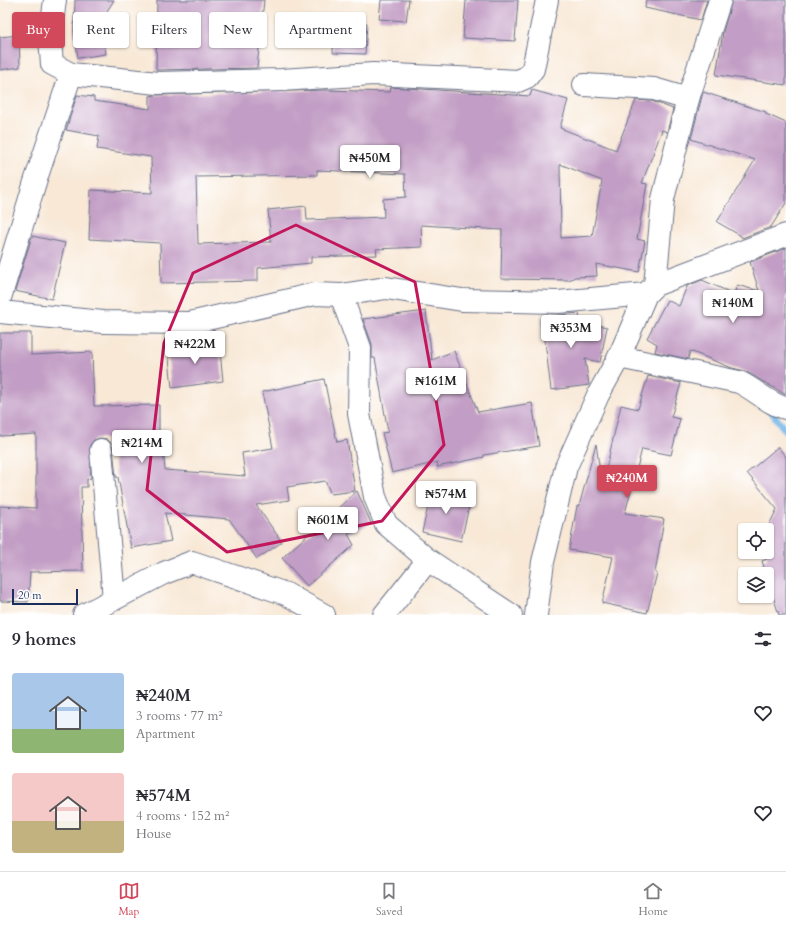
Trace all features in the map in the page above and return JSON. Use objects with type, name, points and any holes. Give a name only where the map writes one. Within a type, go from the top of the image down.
[{"type":"street","points":[[55,0],[50,39],[52,64],[71,74],[158,83],[281,80],[373,74],[518,81],[527,77],[533,69],[547,0]]},
{"type":"street","points":[[538,615],[543,562],[566,467],[598,395],[619,357],[650,290],[663,199],[688,99],[720,0]]},
{"type":"street","points":[[0,298],[33,189],[71,74]]},
{"type":"street","points":[[584,85],[654,89],[688,99]]},
{"type":"street","points":[[0,312],[103,322],[190,323],[315,294],[341,294],[386,288],[462,300],[558,302],[650,290],[786,235]]},
{"type":"street","points":[[341,294],[360,348],[359,414],[375,497],[386,524],[428,560],[511,615]]},
{"type":"street","points":[[619,357],[739,382],[753,389],[780,407],[786,408]]},
{"type":"street","points":[[101,450],[114,599]]},
{"type":"street","points":[[384,615],[428,560]]},
{"type":"street","points":[[84,615],[164,573],[192,562],[286,594],[324,615]]},
{"type":"highlighted area","points":[[296,225],[415,282],[444,445],[382,521],[227,552],[147,490],[164,343],[193,273]]},
{"type":"building","points":[[75,0],[114,0],[107,12],[75,12]]},
{"type":"building","points":[[157,0],[264,0],[263,12],[209,12],[209,48],[259,48],[257,68],[156,70],[156,48],[201,48],[201,12],[157,12]]},
{"type":"building","points":[[381,0],[409,0],[406,21],[379,19]]},
{"type":"building","points":[[466,0],[518,0],[515,41],[463,38]]},
{"type":"building","points":[[646,0],[707,0],[701,20],[645,8]]},
{"type":"building","points":[[732,0],[786,0],[786,85],[716,75],[723,32]]},
{"type":"building","points":[[12,36],[12,48],[19,48],[20,67],[0,70],[0,37]]},
{"type":"building","points":[[77,48],[105,48],[106,54],[78,58]]},
{"type":"building","points":[[333,48],[365,48],[365,54],[333,53]]},
{"type":"building","points":[[391,87],[530,96],[532,90],[568,100],[560,128],[616,150],[636,100],[652,101],[673,109],[667,132],[662,130],[642,183],[647,184],[637,239],[645,241],[639,272],[596,264],[597,276],[575,277],[569,280],[501,279],[502,230],[421,225],[422,247],[376,249],[377,255],[311,257],[311,263],[258,268],[258,281],[161,283],[160,243],[89,239],[91,190],[152,193],[151,157],[97,149],[99,136],[66,130],[77,95],[94,97],[94,101],[150,109],[150,96],[155,95],[324,90],[390,92]],"holes":[[[560,164],[602,181],[592,236],[561,238]],[[317,170],[405,174],[406,197],[383,199],[384,217],[307,220],[306,206],[268,210],[271,242],[198,244],[196,177],[317,175]]]},
{"type":"building","points":[[703,92],[766,112],[766,114],[786,123],[786,203],[771,227],[742,238],[717,222],[755,160],[691,139]]},
{"type":"building","points":[[32,236],[65,243],[52,299],[15,291]]},
{"type":"building","points":[[786,248],[786,395],[745,371],[732,368],[690,351],[688,359],[655,352],[657,344],[647,338],[667,300],[679,306],[687,286],[702,280],[734,294],[737,285],[759,291],[750,262]]},
{"type":"building","points":[[426,311],[432,360],[454,351],[478,412],[532,403],[539,446],[484,455],[484,457],[437,467],[438,462],[392,473],[382,433],[388,432],[375,358],[372,358],[372,344],[363,319]]},
{"type":"building","points":[[579,313],[580,321],[607,327],[600,362],[585,359],[589,385],[551,390],[542,317]]},
{"type":"building","points":[[0,333],[31,333],[31,355],[92,352],[94,406],[159,405],[159,437],[162,437],[165,470],[245,476],[242,453],[273,448],[262,392],[324,379],[337,442],[347,440],[355,491],[331,494],[325,481],[287,487],[289,500],[256,505],[282,542],[257,559],[229,519],[165,513],[171,541],[131,548],[118,477],[116,477],[113,449],[111,443],[107,439],[100,438],[94,440],[90,445],[91,478],[87,479],[87,487],[81,487],[83,571],[30,572],[28,602],[0,601],[0,506],[36,508],[36,434],[0,436]]},
{"type":"building","points":[[219,342],[223,381],[172,388],[168,348]]},
{"type":"building","points":[[648,376],[681,383],[671,417],[680,419],[671,455],[642,449],[625,513],[664,519],[655,573],[657,573],[647,613],[602,603],[613,557],[569,550],[577,506],[579,506],[596,444],[602,486],[621,405],[638,409]]},
{"type":"building","points":[[778,447],[786,457],[786,615],[779,615],[774,599],[774,567],[764,567],[762,561],[774,559],[774,523],[770,523],[777,509],[747,473]]},
{"type":"building","points":[[432,489],[471,498],[461,541],[422,532]]},
{"type":"building","points":[[357,491],[371,523],[348,534],[354,545],[307,586],[282,558]]},
{"type":"waterway","points":[[770,410],[786,431]]}]
